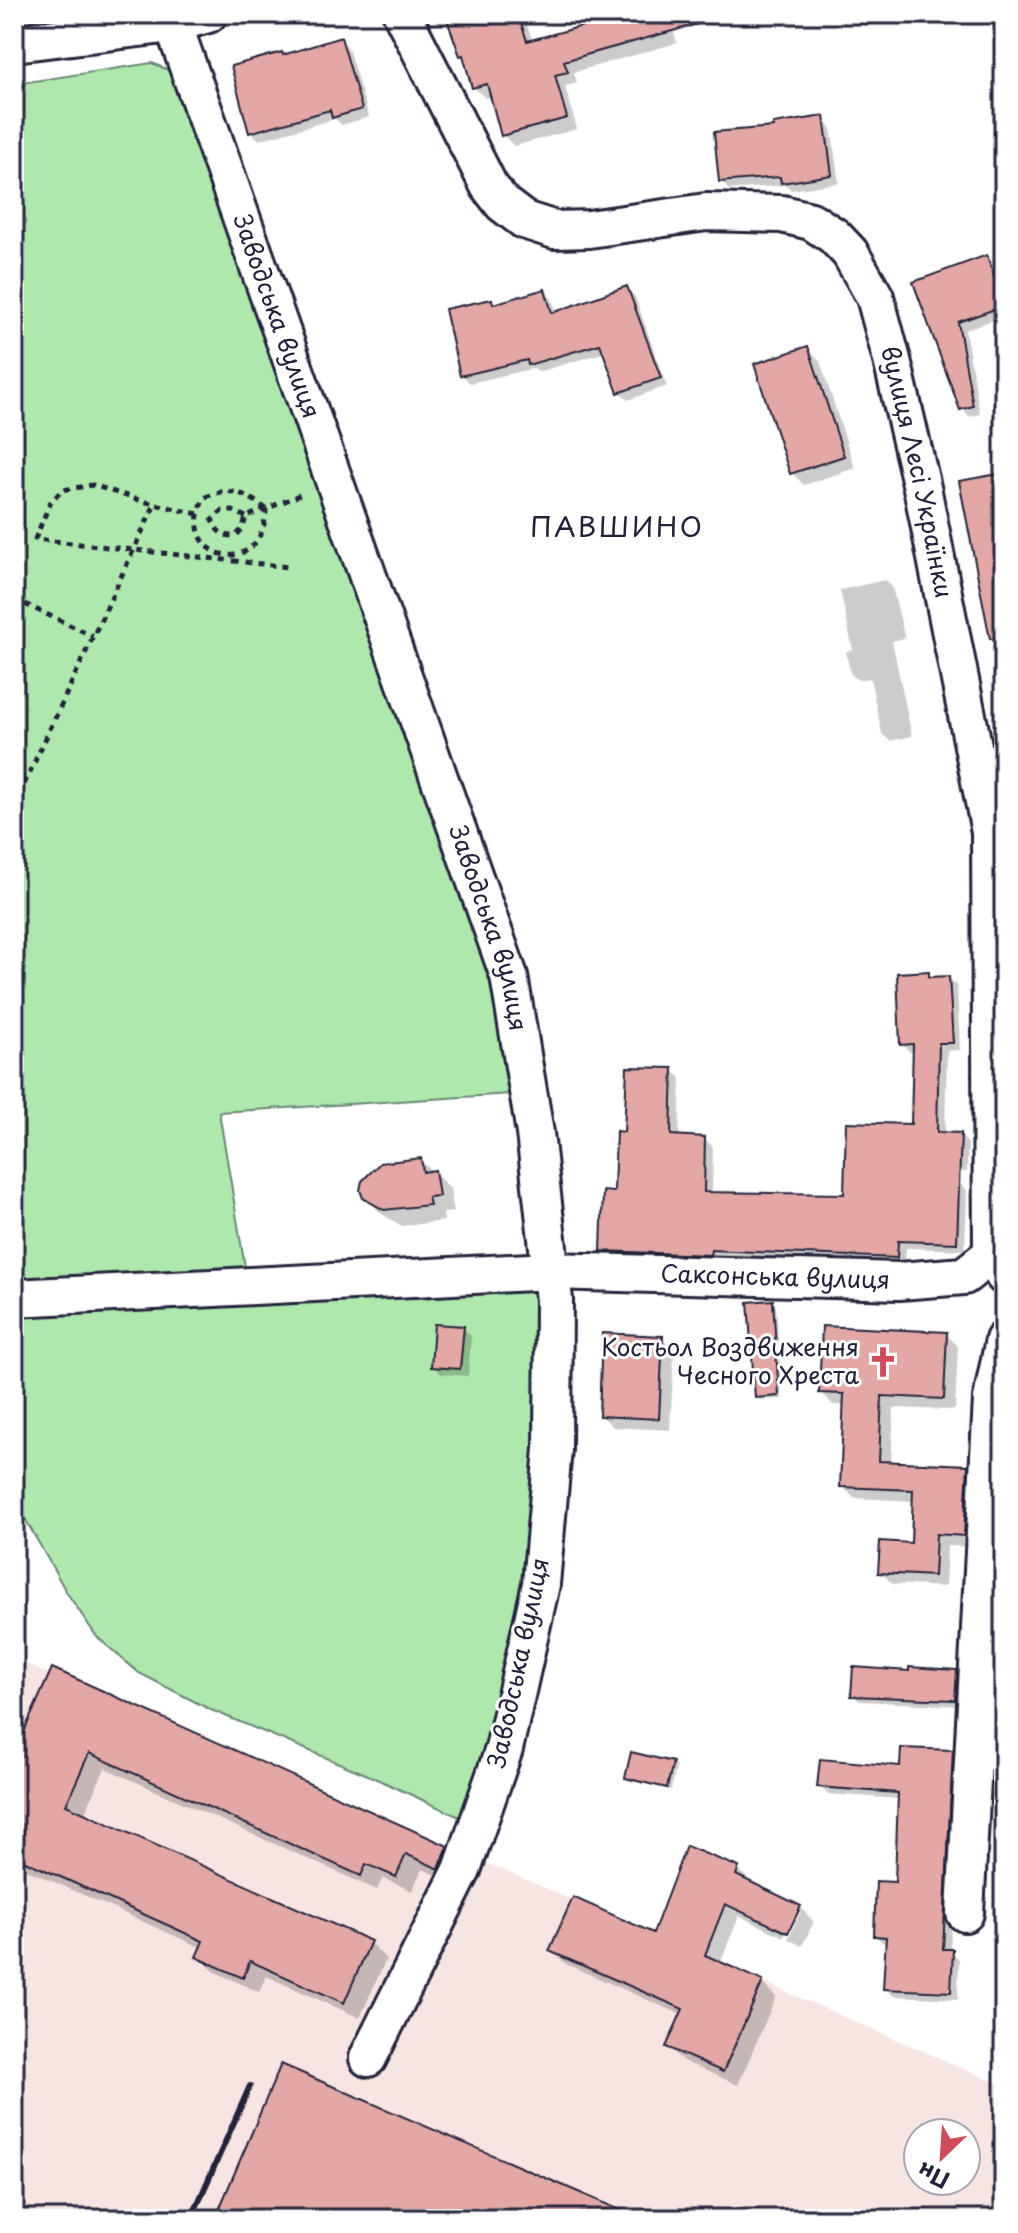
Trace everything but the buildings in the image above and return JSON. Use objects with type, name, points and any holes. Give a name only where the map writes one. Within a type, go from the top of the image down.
[{"type":"street","points":[[14,43],[173,24],[208,14]]},
{"type":"street","name":"вулиця Лесі Українки","points":[[402,14],[489,186],[503,204],[524,220],[555,230],[589,229],[706,212],[782,214],[811,221],[834,236],[850,253],[875,297],[923,492],[990,832],[998,1265]]},
{"type":"street","name":"Заводська вулиця","points":[[173,24],[509,976],[535,1133],[554,1300],[553,1449],[541,1584],[504,1749],[462,1870],[368,2058]]},
{"type":"street","name":"Саксонська вулиця","points":[[14,1298],[551,1271],[899,1281],[964,1276],[998,1265]]},
{"type":"street","points":[[965,1913],[992,1399],[1004,1340]]},
{"type":"path","points":[[246,517],[243,528],[236,536],[227,537],[216,531],[212,520],[222,511],[233,511],[246,517],[335,481]]},
{"type":"path","points":[[198,514],[93,485],[62,490],[50,503],[35,539],[289,567]]},
{"type":"path","points":[[218,491],[236,492],[266,509],[265,524],[256,544],[243,554],[223,558],[206,547],[198,530],[198,514],[204,498],[218,491]]},
{"type":"path","points":[[14,806],[155,504]]},
{"type":"path","points":[[14,599],[93,636]]},
{"type":"shaded area","points":[[14,1659],[1004,2086],[1004,2219],[14,2219]]},
{"type":"green space","points":[[152,63],[193,81],[465,847],[529,1093],[219,1112],[248,1285],[551,1271],[553,1449],[477,1825],[368,1775],[211,1710],[139,1673],[97,1637],[67,1593],[14,1499],[14,84]]},
{"type":"railway","points":[[191,2219],[250,2086]]},
{"type":"place","name":"Костьол Воздвиження Чесного Хреста","points":[[883,1362]]},
{"type":"district","name":"ПАВШИНО","points":[[617,527]]}]
